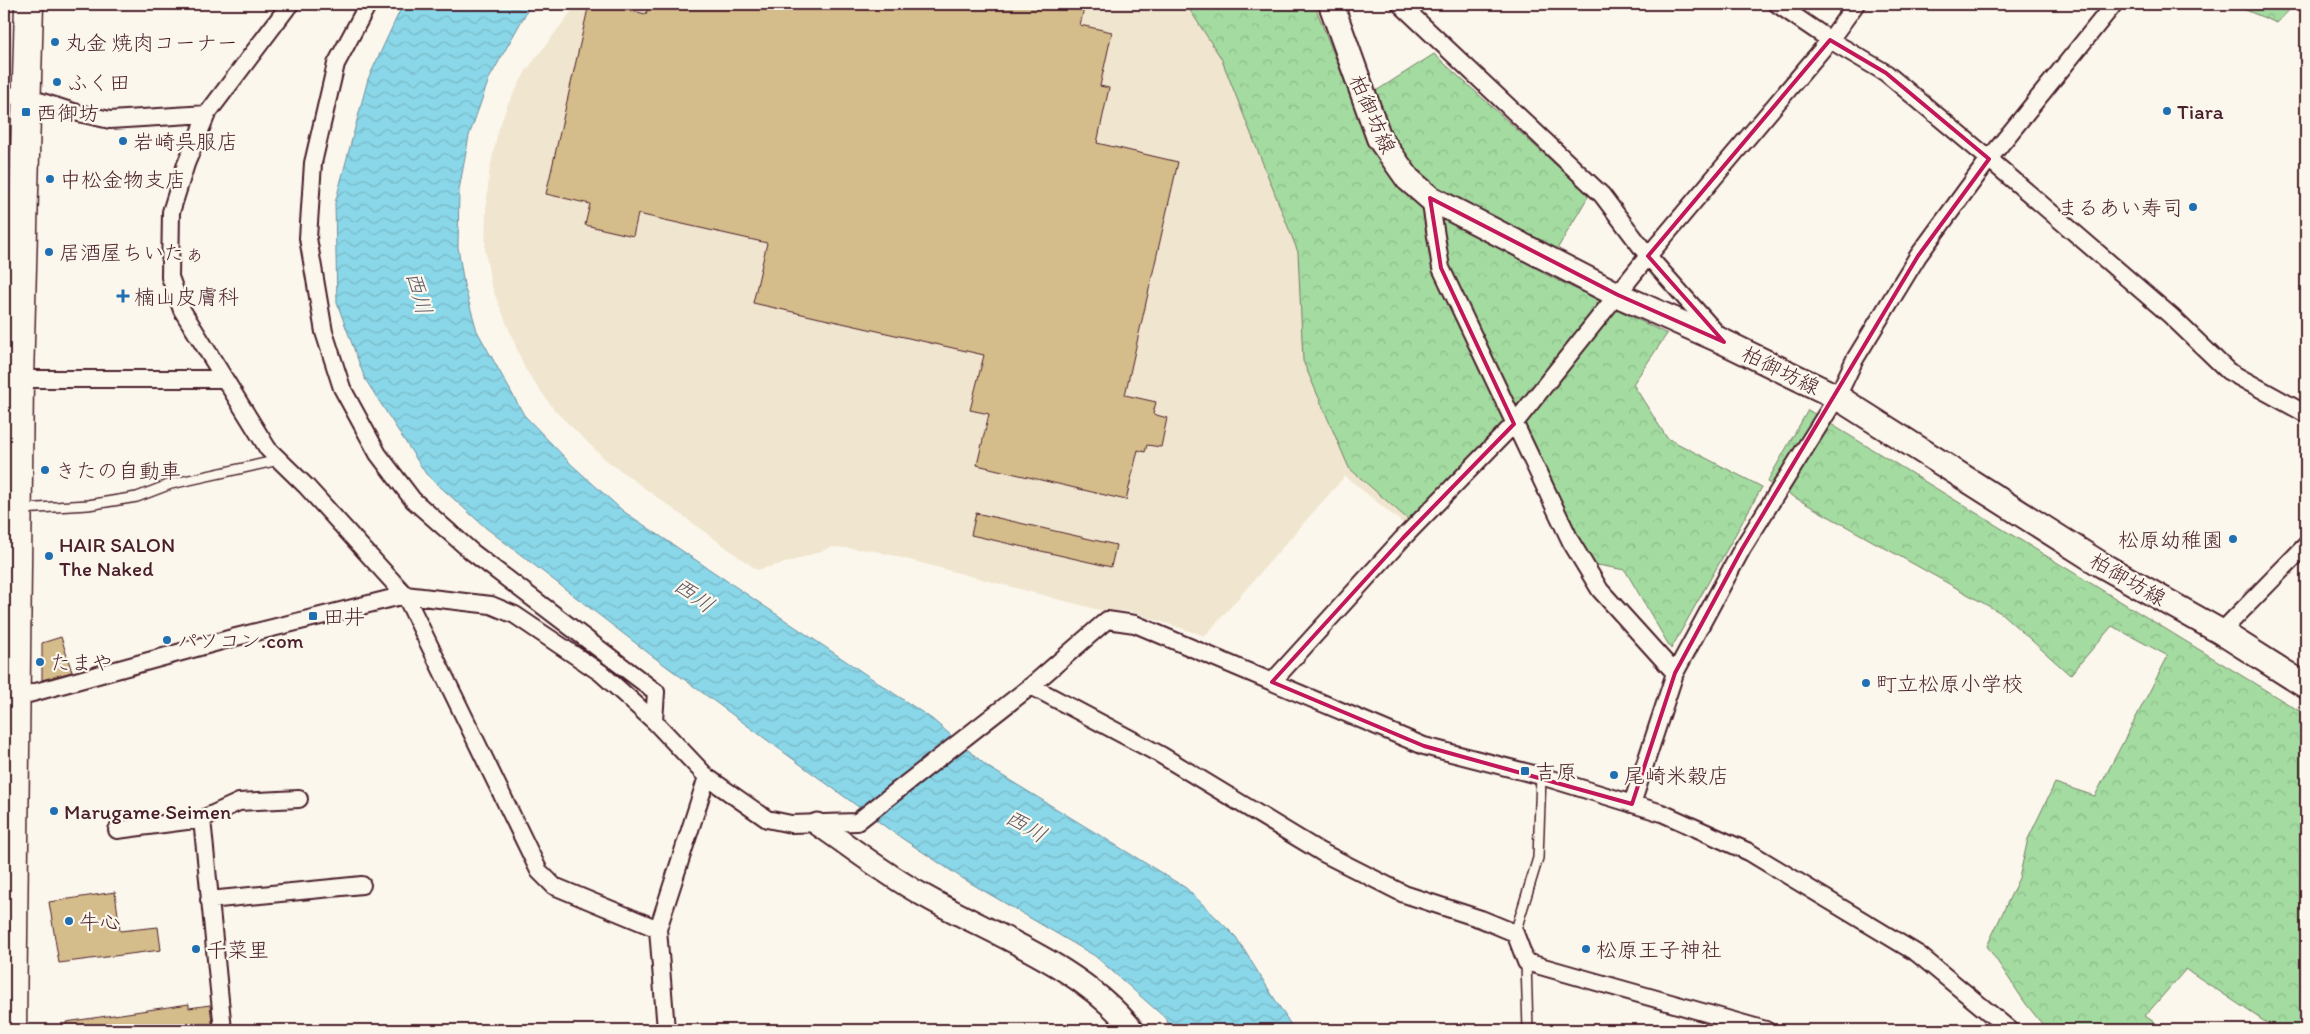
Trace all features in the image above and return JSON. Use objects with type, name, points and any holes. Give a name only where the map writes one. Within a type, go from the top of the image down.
[{"type":"highway","points":[[12,1030],[8,916],[9,698],[17,509],[12,379],[16,96],[29,4]]},
{"type":"main road","name":"柏御坊線","points":[[1331,4],[1379,138],[1408,179],[1430,198],[1618,295],[1724,342],[1837,397],[2102,565],[2221,632],[2306,686]]},
{"type":"street","points":[[290,4],[208,114],[186,164],[171,212],[170,277],[182,310],[268,449],[405,595],[539,871],[554,886],[658,929]]},
{"type":"street","points":[[368,4],[336,64],[313,163],[309,219],[308,238],[324,332],[342,388],[378,454],[413,500],[472,552],[656,692],[654,721]]},
{"type":"street","points":[[1400,4],[1602,195],[1648,256],[1724,342]]},
{"type":"street","points":[[1777,4],[1830,40],[1886,73],[2171,316],[2228,371],[2306,414]]},
{"type":"street","points":[[1272,682],[1403,538],[1514,424],[1648,256],[1830,40],[1856,4]]},
{"type":"street","points":[[1632,804],[1675,673],[1742,549],[1837,397],[1856,358],[1918,256],[1989,159],[2114,4]]},
{"type":"street","points":[[16,96],[110,120],[208,114]]},
{"type":"street","points":[[1430,198],[1441,268],[1571,542],[1600,590],[1675,673]]},
{"type":"street","points":[[12,379],[224,379]]},
{"type":"street","points":[[2221,632],[2306,545]]},
{"type":"street","points":[[9,698],[236,637],[405,595],[491,605],[515,615],[601,672],[654,721],[707,778],[767,819],[791,824],[857,822],[1031,686],[1107,620],[1135,624],[1424,746],[1541,776],[1662,813],[1740,848],[1792,877],[1918,954],[2010,1030]]},
{"type":"street","points":[[1031,686],[1162,755],[1321,852],[1404,894],[1481,919],[1515,933],[1526,962],[1766,1030]]},
{"type":"street","points":[[666,1030],[658,929],[707,778]]},
{"type":"street","points":[[117,830],[202,819],[239,802],[299,799]]},
{"type":"street","points":[[202,819],[223,1030]]},
{"type":"street","points":[[817,824],[919,894],[1027,949],[1079,981],[1133,1030]]},
{"type":"street","points":[[209,900],[362,886]]},
{"type":"lane","points":[[17,509],[88,505],[138,497],[171,484],[280,460]]},
{"type":"lane","points":[[1515,933],[1538,858],[1541,776]]},
{"type":"lane","points":[[1526,962],[1528,1030]]},
{"type":"highlighted area","points":[[1830,40],[1886,73],[1989,159],[1918,256],[1742,549],[1675,673],[1632,804],[1424,746],[1272,682],[1403,538],[1514,424],[1441,268],[1430,198],[1618,295],[1724,342],[1648,256]]},
{"type":"shaded area","points":[[577,4],[1325,4],[1360,113],[1609,299],[1405,525],[1345,476],[1205,636],[1129,611],[1103,611],[872,550],[833,547],[789,562],[757,570],[606,460],[555,411],[525,369],[491,285],[485,250],[486,210],[489,173],[498,131],[507,106],[526,71]]},
{"type":"green space","points":[[1186,4],[1314,4],[1354,105],[1434,54],[1589,195],[1543,273],[1667,334],[1633,384],[1667,438],[1762,487],[1671,649],[1625,570],[1587,563],[1516,411],[1411,522],[1349,468],[1303,361],[1298,252],[1221,58]]},
{"type":"green space","points":[[2231,4],[2295,4],[2277,23]]},
{"type":"green space","points":[[1808,410],[2306,715],[2306,1030],[2277,1030],[2186,969],[2145,1016],[2166,1030],[2047,1030],[2026,1004],[1987,946],[2019,878],[2028,839],[2055,783],[2095,796],[2168,656],[2112,626],[2070,675],[2001,613],[1767,482]]},
{"type":"water","name":"西川","points":[[403,4],[531,4],[489,79],[469,136],[459,190],[458,247],[464,285],[477,331],[524,415],[572,465],[623,511],[932,719],[988,767],[1186,888],[1236,937],[1294,1030],[1173,1030],[1164,1017],[1095,956],[962,878],[894,833],[651,655],[486,528],[426,474],[365,379],[337,303],[335,203],[368,79]]},
{"type":"building","points":[[589,4],[600,4],[646,14],[649,4],[1085,4],[1080,25],[1112,32],[1100,86],[1109,88],[1097,143],[1178,162],[1125,395],[1156,402],[1153,414],[1167,418],[1161,447],[1147,445],[1145,452],[1138,450],[1126,500],[977,465],[989,414],[970,410],[984,355],[753,303],[767,243],[638,214],[633,236],[585,225],[590,204],[546,194]]},
{"type":"building","points":[[976,513],[1116,545],[1111,567],[971,535]]},
{"type":"building","points":[[61,637],[72,672],[42,680],[42,643]]},
{"type":"building","points":[[115,892],[120,931],[158,927],[161,950],[59,963],[49,902]]},
{"type":"building","points":[[189,1004],[189,1008],[210,1005],[213,1030],[66,1030],[66,1022]]},
{"type":"place","name":"丸金 焼肉コーナー","points":[[55,42]]},
{"type":"place","name":"ふく田","points":[[57,82]]},
{"type":"place","name":"Tiara","points":[[2167,111]]},
{"type":"place","name":"西御坊","points":[[26,112]]},
{"type":"place","name":"岩崎呉服店","points":[[123,141]]},
{"type":"place","name":"中松金物支店","points":[[50,179]]},
{"type":"place","name":"まるあい寿司","points":[[2193,207]]},
{"type":"place","name":"居酒屋ちいたぁ","points":[[49,252]]},
{"type":"place","name":"楠山皮膚科","points":[[123,296]]},
{"type":"place","name":"きたの自動車","points":[[45,470]]},
{"type":"place","name":"松原幼稚園","points":[[2233,539]]},
{"type":"place","name":"HAIR SALON The Naked","points":[[49,556]]},
{"type":"place","name":"田井","points":[[313,616]]},
{"type":"place","name":"パソコン.com","points":[[167,640]]},
{"type":"place","name":"たまや","points":[[40,662]]},
{"type":"place","name":"町立松原小学校","points":[[1866,683]]},
{"type":"place","name":"吉原","points":[[1525,771]]},
{"type":"place","name":"尾崎米穀店","points":[[1614,775]]},
{"type":"place","name":"Marugame Seimen","points":[[54,811]]},
{"type":"place","name":"牛心","points":[[69,921]]},
{"type":"place","name":"千菜里","points":[[196,949]]},
{"type":"place","name":"松原王子神社","points":[[1586,949]]}]
